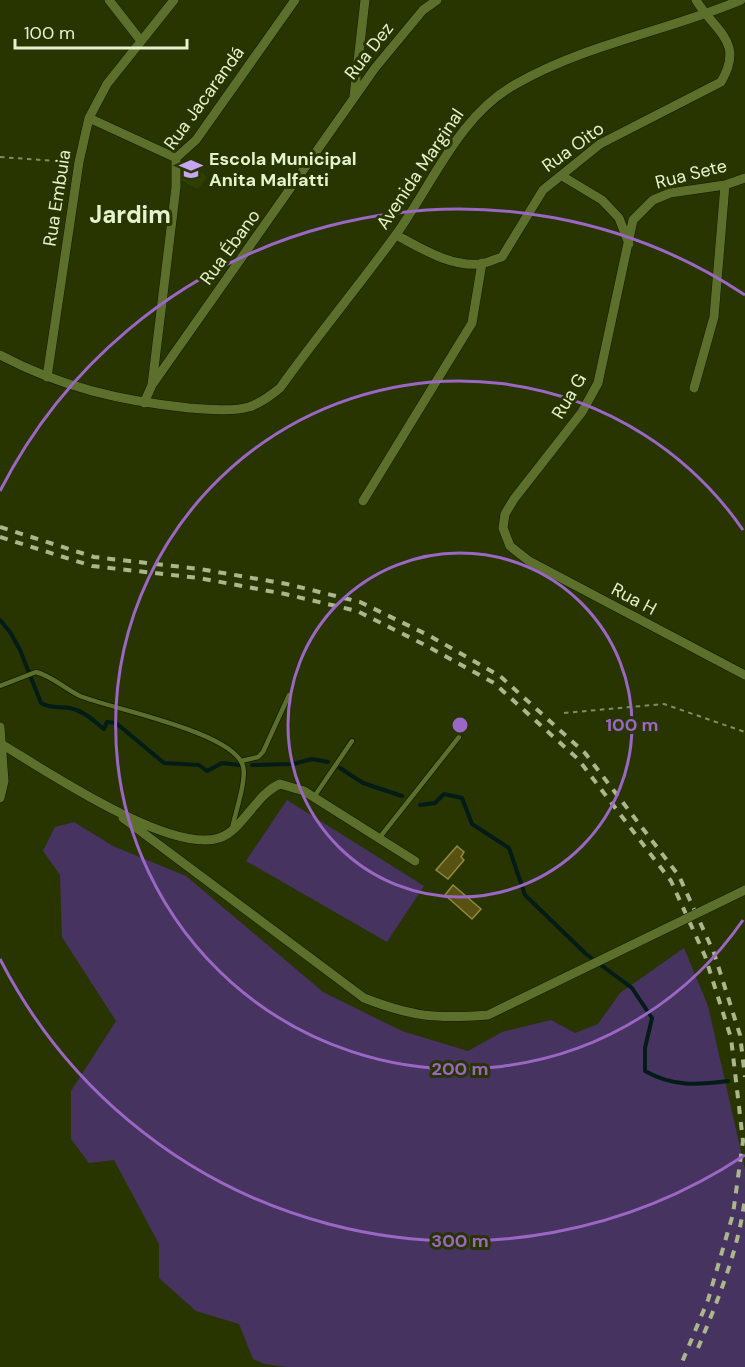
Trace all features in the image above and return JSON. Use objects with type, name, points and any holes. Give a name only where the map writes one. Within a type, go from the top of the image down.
[{"type":"street","points":[[109,0],[141,41]]},
{"type":"street","name":"Rua Embuia","points":[[47,377],[79,162],[89,118],[107,84],[174,0]]},
{"type":"street","name":"Rua Jacarandá","points":[[144,404],[152,385],[176,187],[176,158],[196,140],[295,0]]},
{"type":"street","points":[[354,98],[365,0]]},
{"type":"street","name":"Rua Dez","points":[[354,98],[397,40],[423,10],[438,0]]},
{"type":"street","points":[[696,0],[705,15]]},
{"type":"street","name":"Avenida Marginal","points":[[0,355],[47,377],[108,397],[144,404],[213,410],[247,408],[266,400],[280,388],[396,234],[460,135],[481,109],[514,84],[579,54],[705,15],[741,0]]},
{"type":"street","name":"Rua Oito","points":[[482,263],[502,257],[543,190],[600,144],[721,82],[731,69],[734,51],[723,30],[705,15]]},
{"type":"street","name":"Rua Ébano","points":[[152,385],[354,98]]},
{"type":"street","points":[[89,118],[176,158]]},
{"type":"street","points":[[562,176],[602,200],[620,218],[630,244]]},
{"type":"street","name":"Rua Sete","points":[[630,244],[633,220],[653,200],[670,193],[724,185],[745,178]]},
{"type":"street","points":[[694,388],[714,317],[724,185]]},
{"type":"street","points":[[363,501],[472,323],[482,263],[439,257],[396,234]]},
{"type":"street","name":"Rua G","points":[[510,546],[503,528],[505,514],[514,499],[582,412],[598,383],[624,257],[630,244]]},
{"type":"street","name":"Rua H","points":[[510,546],[529,561],[745,675]]},
{"type":"street","points":[[0,727],[4,781],[0,798]]},
{"type":"street","points":[[3,745],[109,807],[364,998],[403,1013],[447,1018],[488,1015],[745,890]]},
{"type":"street","points":[[109,807],[183,838],[219,838],[232,829],[270,788],[288,784],[380,837],[415,861]]},
{"type":"lane","points":[[0,686],[22,675],[36,672],[82,697],[205,736],[229,749],[241,761],[244,775],[232,829]]},
{"type":"lane","points":[[241,761],[258,758],[263,752],[289,695]]},
{"type":"lane","points":[[380,837],[459,737]]},
{"type":"lane","points":[[314,797],[352,741]]},
{"type":"path","points":[[0,157],[79,162]]},
{"type":"path","points":[[564,713],[664,704],[745,732]]},
{"type":"shaded area","name":"Escola Municipal Anita Malfatti","points":[[187,162],[207,177],[198,189],[181,180]]},
{"type":"shaded area","points":[[287,800],[424,886],[387,942],[246,861]]},
{"type":"shaded area","points":[[74,822],[113,846],[186,876],[323,992],[402,1031],[468,1051],[502,1032],[551,1020],[575,1033],[598,1024],[620,993],[684,948],[708,1006],[745,1169],[745,1367],[287,1367],[265,1364],[253,1359],[239,1324],[196,1311],[159,1278],[159,1244],[114,1160],[89,1163],[71,1139],[71,1091],[116,1021],[62,937],[60,875],[43,851],[55,827]]},
{"type":"building","points":[[457,846],[464,852],[461,857],[464,860],[448,879],[436,870]]},
{"type":"building","points":[[453,885],[481,909],[472,919],[445,895]]},
{"type":"waterway","points":[[0,620],[20,650],[41,703],[80,711],[104,729],[107,722],[116,723],[164,763],[199,765],[207,771],[222,763],[239,765]]},
{"type":"waterway","points":[[252,765],[293,764],[312,759],[328,762]]},
{"type":"waterway","points":[[340,768],[363,783],[402,796]]},
{"type":"waterway","points":[[420,805],[435,803],[444,794],[462,798],[472,824],[509,848],[525,895],[586,954],[632,988],[652,1018],[645,1048],[645,1071],[666,1080],[686,1084],[728,1081]]},
{"type":"railway","points":[[0,527],[94,557],[200,569],[287,584],[360,602],[430,636],[500,676],[585,753],[679,876],[714,953],[740,1035],[745,1077]]},
{"type":"railway","points":[[0,537],[92,566],[199,578],[285,594],[357,611],[494,683],[578,759],[671,881],[705,956],[731,1038],[743,1141],[733,1214],[708,1300],[680,1367]]},
{"type":"railway","points":[[698,1348],[733,1255],[745,1197]]},
{"type":"place","name":"Escola Municipal Anita Malfatti","points":[[191,169]]},
{"type":"district","name":"Jardim","points":[[130,215]]}]
